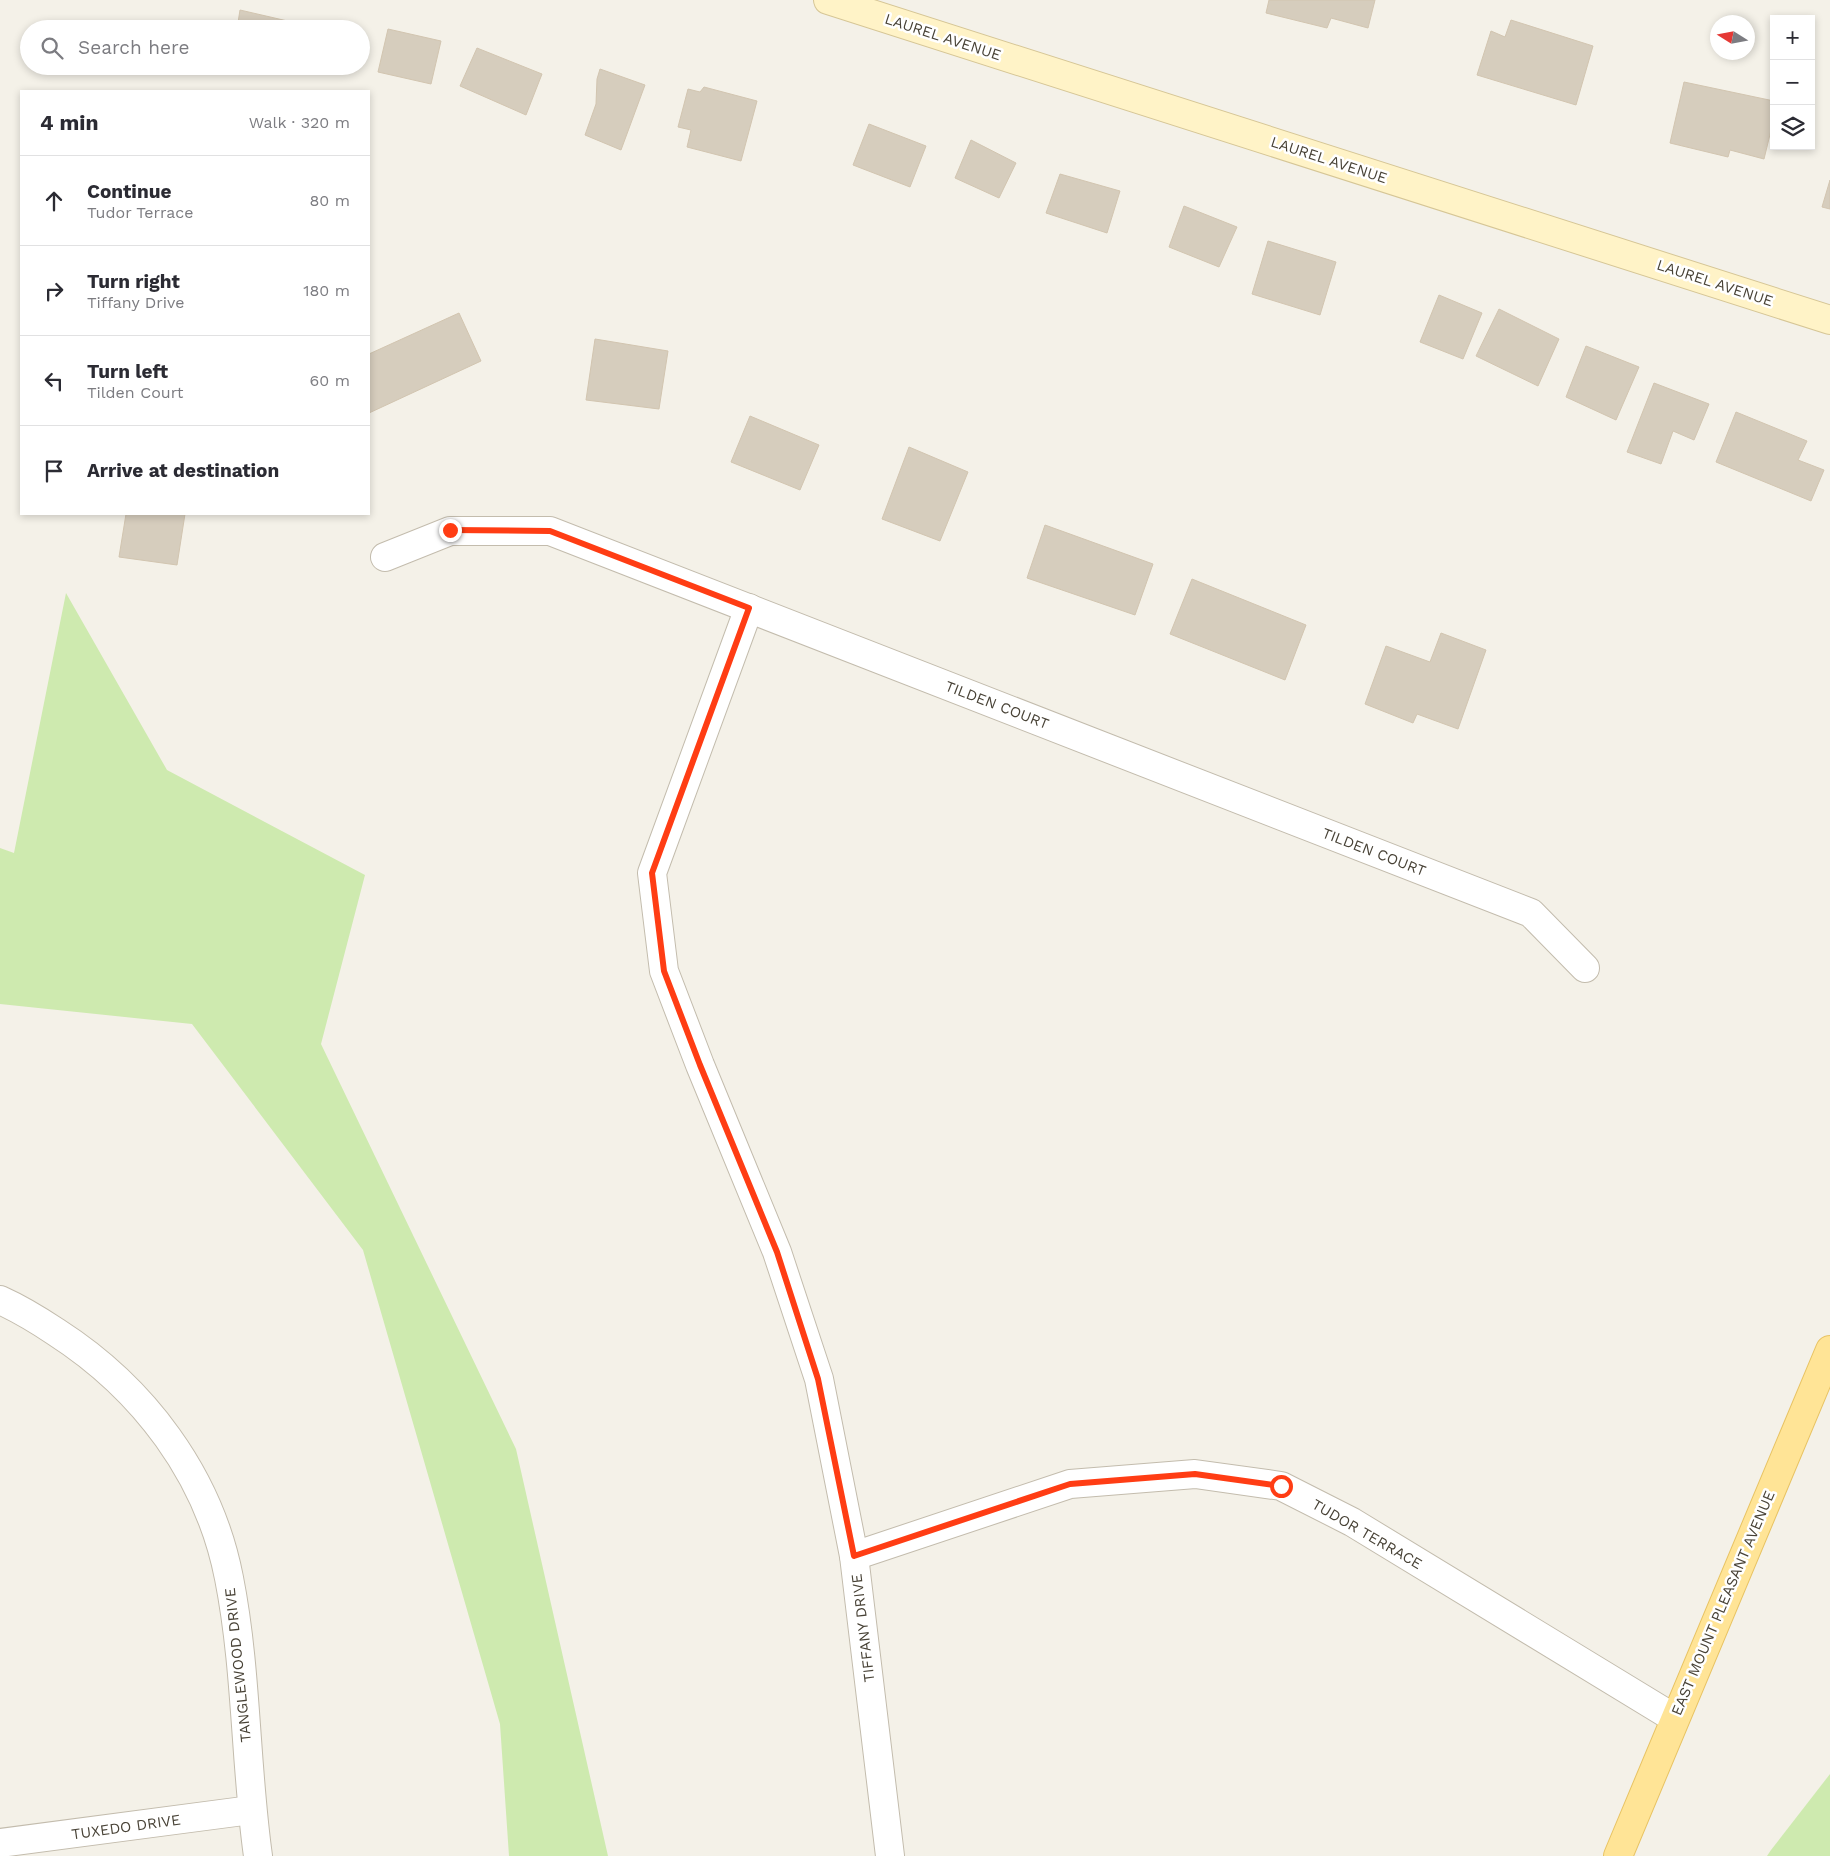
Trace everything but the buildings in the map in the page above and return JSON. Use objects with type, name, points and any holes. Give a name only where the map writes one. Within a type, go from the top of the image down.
[{"type":"main road","name":"EAST MOUNT PLEASANT AVENUE","points":[[1618,1856],[1674,1718],[1830,1350]]},
{"type":"street","name":"LAUREL AVENUE","points":[[828,0],[1830,320]]},
{"type":"street","name":"TILDEN COURT","points":[[385,557],[450,530],[550,531],[1531,913],[1585,968]]},
{"type":"street","name":"TIFFANY DRIVE","points":[[749,608],[652,873],[664,971],[700,1065],[777,1252],[818,1379],[854,1556],[890,1856]]},
{"type":"street","name":"TANGLEWOOD DRIVE","points":[[0,1300],[44,1324],[78,1346],[109,1371],[138,1400],[164,1431],[186,1465],[204,1500],[225,1562],[237,1627],[251,1810],[258,1856]]},
{"type":"street","name":"TUDOR TERRACE","points":[[854,1556],[1070,1484],[1195,1474],[1281,1486],[1352,1522],[1674,1718]]},
{"type":"street","name":"TUXEDO DRIVE","points":[[0,1843],[251,1810]]},
{"type":"green space","points":[[66,593],[167,770],[365,875],[321,1044],[516,1449],[608,1856],[509,1856],[500,1724],[363,1250],[192,1024],[0,1004],[0,848],[14,853]]},
{"type":"green space","points":[[1830,1774],[1830,1856],[1767,1856],[1771,1850]]},
{"type":"route","points":[[450,530],[550,531],[749,608],[652,873],[664,971],[700,1065],[777,1252],[818,1379],[854,1556],[1070,1484],[1195,1474],[1281,1486]]}]
